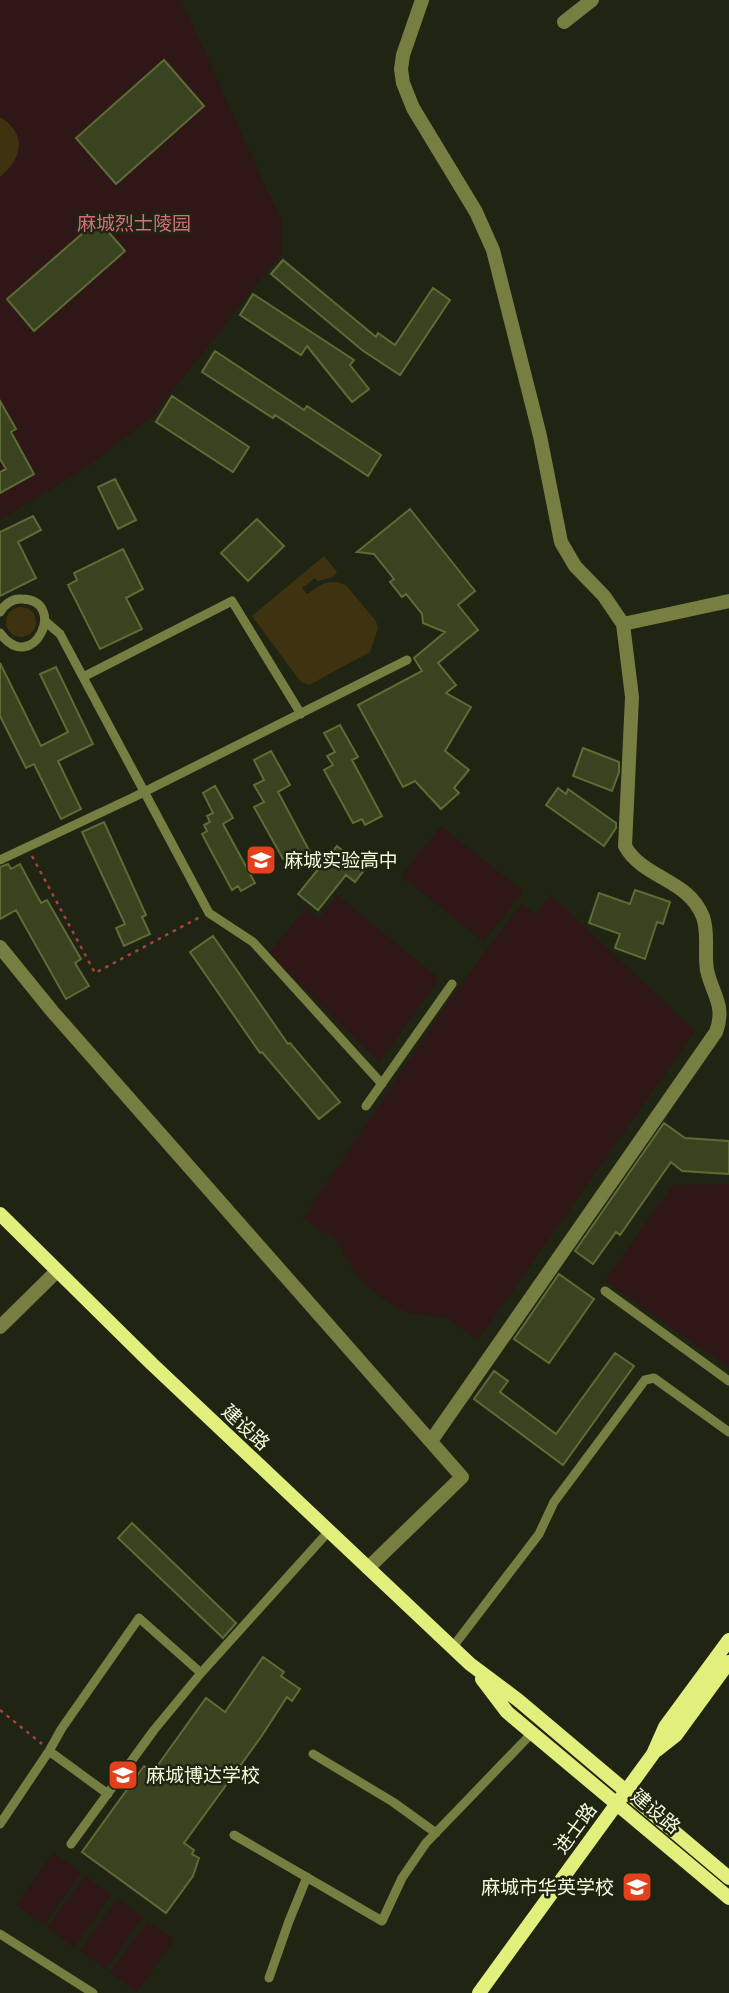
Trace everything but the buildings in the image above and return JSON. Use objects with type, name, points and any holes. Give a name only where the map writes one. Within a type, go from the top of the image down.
[{"type":"street","points":[[422,0],[403,55],[403,83],[413,108],[476,212],[493,250],[540,436],[561,542],[575,566],[604,596],[623,624],[632,697],[625,846],[635,861],[683,889],[697,905],[706,931],[706,959],[712,986],[720,1003],[716,1032],[431,1441]]},
{"type":"street","points":[[565,22],[592,0]]},
{"type":"street","points":[[623,624],[729,601]]},
{"type":"street","points":[[0,947],[61,1021],[462,1477],[368,1568]]},
{"type":"street","name":"建设路","points":[[0,1214],[152,1364],[452,1648],[729,1878]]},
{"type":"street","points":[[0,1327],[57,1270]]},
{"type":"street","name":"进士路","points":[[479,1993],[653,1754],[665,1727],[729,1640]]},
{"type":"street","name":"进士路","points":[[653,1754],[676,1735],[729,1662]]},
{"type":"street","name":"建设路","points":[[470,1664],[507,1712],[729,1898]]},
{"type":"lane","points":[[0,612],[11,601],[29,600],[37,604],[45,621],[44,630],[32,644],[13,645],[0,633]]},
{"type":"lane","points":[[83,677],[232,601],[301,714]]},
{"type":"lane","points":[[45,621],[60,634],[209,913],[253,942],[382,1084]]},
{"type":"lane","points":[[0,860],[144,792],[407,660]]},
{"type":"lane","points":[[366,1107],[452,984]]},
{"type":"lane","points":[[605,1291],[729,1381]]},
{"type":"lane","points":[[452,1648],[539,1534],[554,1503],[645,1380],[654,1378],[729,1432]]},
{"type":"lane","points":[[71,1844],[154,1730],[201,1673],[329,1531]]},
{"type":"lane","points":[[0,1824],[62,1728],[139,1618],[201,1673]]},
{"type":"lane","points":[[234,1835],[382,1921],[402,1878],[436,1833],[532,1733]]},
{"type":"lane","points":[[49,1751],[108,1794]]},
{"type":"lane","points":[[313,1754],[393,1802],[436,1833]]},
{"type":"lane","points":[[270,1978],[289,1920],[307,1877]]},
{"type":"lane","points":[[0,1934],[93,1993]]},
{"type":"path","points":[[27,847],[94,973],[209,913]]},
{"type":"path","points":[[0,1710],[31,1733],[49,1751]]},
{"type":"green space","name":"麻城烈士陵园","points":[[0,0],[181,0],[282,223],[282,252],[153,416],[81,471],[0,520]]},
{"type":"green space","points":[[441,826],[523,891],[484,942],[401,876]]},
{"type":"green space","points":[[337,895],[437,977],[435,985],[379,1062],[269,953],[306,908],[319,918]]},
{"type":"green space","points":[[551,895],[695,1031],[478,1340],[448,1319],[407,1312],[382,1299],[360,1279],[338,1241],[303,1218],[453,995],[521,904],[535,914]]},
{"type":"green space","points":[[729,1184],[729,1368],[605,1281],[673,1185]]},
{"type":"green space","points":[[53,1853],[81,1873],[44,1925],[16,1905]]},
{"type":"green space","points":[[85,1876],[111,1895],[74,1947],[47,1927]]},
{"type":"green space","points":[[117,1899],[143,1917],[106,1969],[80,1951]]},
{"type":"green space","points":[[148,1921],[174,1940],[137,1992],[110,1972]]},
{"type":"shaded area","points":[[0,117],[15,131],[19,147],[13,162],[0,177]]},
{"type":"shaded area","points":[[324,556],[337,572],[333,577],[318,581],[315,578],[302,588],[307,594],[324,583],[346,585],[376,621],[378,628],[370,652],[309,685],[301,682],[252,616]]},
{"type":"shaded area","points":[[21,607],[27,608],[35,616],[35,628],[27,636],[21,637],[15,636],[7,628],[6,622],[7,616],[15,608]]},
{"type":"place","name":"麻城实验高中","points":[[261,860]]},
{"type":"place","name":"麻城博达学校","points":[[123,1775]]},
{"type":"place","name":"麻城市华英学校","points":[[637,1887]]}]
